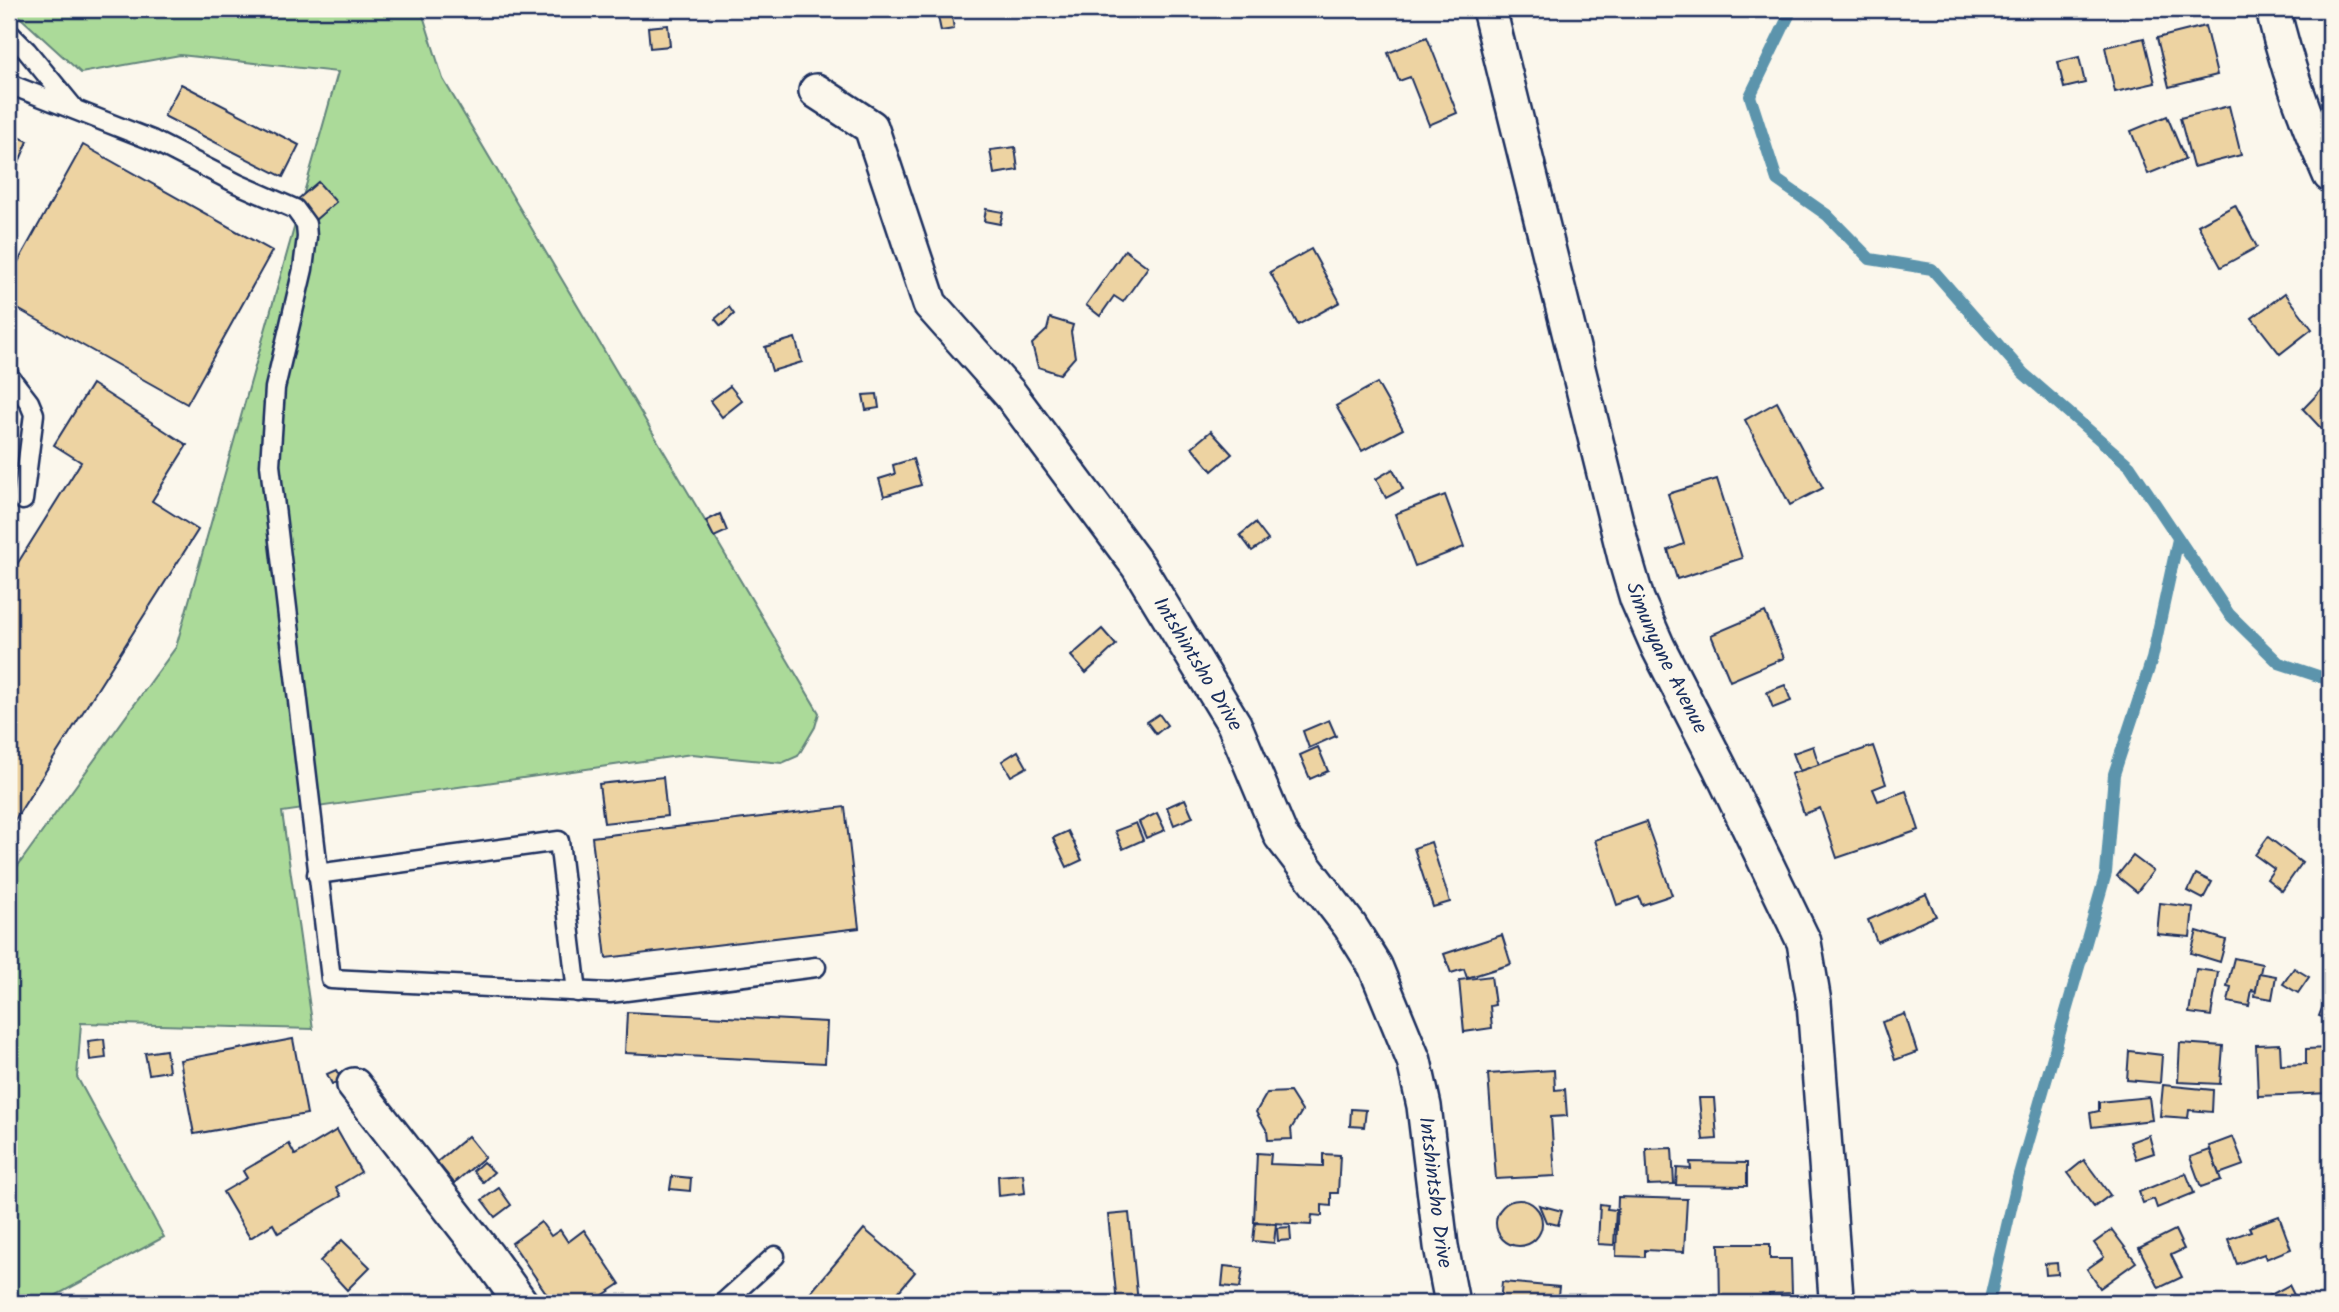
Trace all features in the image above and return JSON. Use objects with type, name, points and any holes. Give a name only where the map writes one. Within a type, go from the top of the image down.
[{"type":"street","name":"Simunyane Avenue","points":[[1489,9],[1637,599],[1658,648],[1720,768],[1804,942],[1814,1002],[1836,1297]]},
{"type":"street","points":[[2273,9],[2283,50],[2330,175]]},
{"type":"street","name":"Intshintsho Drive","points":[[816,91],[871,127],[930,304],[1010,394],[1138,566],[1234,724],[1281,836],[1350,926],[1375,966],[1414,1061],[1424,1106],[1441,1246],[1452,1303]]},
{"type":"street","points":[[354,1085],[480,1246],[521,1303]]},
{"type":"lane","points":[[9,33],[75,110]]},
{"type":"lane","points":[[9,84],[152,140],[238,184],[295,209],[306,224],[303,269],[275,388],[270,465],[331,979],[610,993],[817,967]]},
{"type":"lane","points":[[9,376],[29,402],[34,414],[23,500]]},
{"type":"lane","points":[[317,874],[559,841],[577,992]]},
{"type":"lane","points":[[723,1303],[775,1256]]},
{"type":"green space","points":[[11,9],[421,9],[443,79],[819,713],[815,727],[798,756],[782,763],[692,754],[282,812],[313,1029],[81,1023],[77,1077],[164,1237],[42,1303],[14,1303],[9,1293],[9,878],[176,647],[338,72],[180,55],[81,73]]},
{"type":"building","points":[[951,10],[954,29],[941,31],[937,12]]},
{"type":"building","points":[[668,25],[670,46],[650,48],[648,27]]},
{"type":"building","points":[[2205,26],[2217,75],[2169,87],[2157,38]]},
{"type":"building","points":[[1427,37],[1457,113],[1429,125],[1410,77],[1399,81],[1388,53]]},
{"type":"building","points":[[2144,38],[2155,83],[2115,92],[2105,47]]},
{"type":"building","points":[[2079,57],[2085,83],[2064,88],[2058,62]]},
{"type":"building","points":[[181,84],[299,145],[283,177],[164,116]]},
{"type":"building","points":[[2229,106],[2241,155],[2193,167],[2180,118]]},
{"type":"building","points":[[2167,116],[2185,159],[2148,174],[2131,131]]},
{"type":"building","points":[[9,133],[28,141],[9,186]]},
{"type":"building","points":[[83,145],[272,251],[187,404],[9,304],[9,278]]},
{"type":"building","points":[[1015,147],[1018,170],[994,174],[990,150]]},
{"type":"building","points":[[318,182],[336,202],[315,220],[297,200]]},
{"type":"building","points":[[2235,205],[2257,247],[2221,267],[2198,225]]},
{"type":"building","points":[[986,209],[1003,212],[1000,224],[984,221]]},
{"type":"building","points":[[1311,249],[1340,302],[1298,325],[1270,272]]},
{"type":"building","points":[[1125,250],[1148,267],[1123,302],[1114,296],[1100,316],[1086,305]]},
{"type":"building","points":[[2285,293],[2312,329],[2280,354],[2252,318]]},
{"type":"building","points":[[729,307],[734,314],[721,326],[715,319]]},
{"type":"building","points":[[1050,318],[1073,325],[1071,332],[1075,357],[1060,374],[1038,367],[1032,344],[1047,330]]},
{"type":"building","points":[[795,338],[802,362],[772,371],[765,347]]},
{"type":"building","points":[[2330,381],[2330,438],[2303,409]]},
{"type":"building","points":[[1377,383],[1403,429],[1362,451],[1336,406]]},
{"type":"building","points":[[92,384],[187,445],[152,501],[198,530],[9,829],[9,577],[81,462],[54,445]]},
{"type":"building","points":[[730,386],[742,401],[722,417],[710,401]]},
{"type":"building","points":[[877,394],[879,408],[866,410],[863,395]]},
{"type":"building","points":[[1777,402],[1823,488],[1790,505],[1745,420]]},
{"type":"building","points":[[1211,431],[1232,454],[1212,471],[1192,447]]},
{"type":"building","points":[[913,459],[921,485],[884,496],[879,479],[895,474],[893,465]]},
{"type":"building","points":[[1393,469],[1403,489],[1386,498],[1376,479]]},
{"type":"building","points":[[1717,479],[1742,558],[1677,579],[1668,550],[1684,544],[1668,494]]},
{"type":"building","points":[[1445,495],[1464,547],[1415,566],[1395,514]]},
{"type":"building","points":[[720,514],[727,531],[714,537],[706,521]]},
{"type":"building","points":[[1255,523],[1268,540],[1252,551],[1240,535]]},
{"type":"building","points":[[1765,612],[1784,658],[1730,681],[1711,635]]},
{"type":"building","points":[[1102,629],[1116,645],[1086,673],[1071,656]]},
{"type":"building","points":[[1785,685],[1791,701],[1773,708],[1767,692]]},
{"type":"building","points":[[1159,714],[1167,725],[1156,734],[1147,722]]},
{"type":"building","points":[[1329,720],[1336,736],[1309,748],[1303,731]]},
{"type":"building","points":[[1813,746],[1819,765],[1800,771],[1793,753]]},
{"type":"building","points":[[1873,746],[1886,784],[1873,789],[1878,801],[1906,791],[1919,830],[1837,858],[1820,808],[1804,814],[1791,774]]},
{"type":"building","points":[[1318,747],[1328,771],[1310,779],[1300,755]]},
{"type":"building","points":[[1018,751],[1027,767],[1011,776],[1002,761]]},
{"type":"building","points":[[663,777],[667,816],[604,823],[599,784]]},
{"type":"building","points":[[1185,799],[1193,817],[1174,825],[1167,807]]},
{"type":"building","points":[[845,807],[859,928],[606,958],[592,837]]},
{"type":"building","points":[[1157,813],[1165,830],[1146,838],[1139,822]]},
{"type":"building","points":[[1646,822],[1672,895],[1642,905],[1639,897],[1617,905],[1595,840]]},
{"type":"building","points":[[1136,823],[1143,840],[1123,849],[1115,831]]},
{"type":"building","points":[[1068,831],[1082,860],[1067,867],[1053,838]]},
{"type":"building","points":[[2268,837],[2302,863],[2282,891],[2267,879],[2274,869],[2255,855]]},
{"type":"building","points":[[1431,842],[1450,902],[1433,907],[1414,848]]},
{"type":"building","points":[[2133,856],[2153,871],[2137,892],[2117,876]]},
{"type":"building","points":[[2196,874],[2212,882],[2203,899],[2188,891]]},
{"type":"building","points":[[1926,894],[1936,916],[1877,942],[1868,920]]},
{"type":"building","points":[[2160,903],[2193,907],[2190,937],[2157,934]]},
{"type":"building","points":[[2197,931],[2226,940],[2220,962],[2191,953]]},
{"type":"building","points":[[1502,935],[1511,964],[1467,978],[1464,969],[1451,973],[1444,954]]},
{"type":"building","points":[[2234,958],[2262,964],[2256,991],[2252,990],[2249,1006],[2228,1002],[2231,987],[2227,986]]},
{"type":"building","points":[[2294,968],[2309,977],[2298,993],[2283,984]]},
{"type":"building","points":[[2196,969],[2218,972],[2211,1016],[2189,1013]]},
{"type":"building","points":[[2259,973],[2276,976],[2272,999],[2255,996]]},
{"type":"building","points":[[1491,976],[1495,1005],[1490,1006],[1492,1028],[1464,1032],[1459,980]]},
{"type":"building","points":[[2330,993],[2330,1020],[2319,1016]]},
{"type":"building","points":[[627,1012],[827,1022],[825,1063],[625,1053]]},
{"type":"building","points":[[1905,1014],[1917,1052],[1895,1060],[1882,1022]]},
{"type":"building","points":[[104,1039],[106,1058],[90,1060],[88,1041]]},
{"type":"building","points":[[293,1039],[307,1114],[194,1134],[180,1060]]},
{"type":"building","points":[[2180,1043],[2223,1046],[2220,1084],[2178,1082]]},
{"type":"building","points":[[2280,1044],[2281,1065],[2306,1064],[2306,1049],[2329,1048],[2330,1093],[2258,1096],[2256,1045]]},
{"type":"building","points":[[166,1050],[169,1071],[149,1074],[145,1053]]},
{"type":"building","points":[[2129,1051],[2162,1055],[2160,1083],[2127,1080]]},
{"type":"building","points":[[336,1070],[341,1079],[332,1084],[327,1074]]},
{"type":"building","points":[[1554,1070],[1555,1090],[1565,1089],[1567,1116],[1551,1117],[1555,1176],[1496,1179],[1488,1074]]},
{"type":"building","points":[[2163,1085],[2213,1090],[2212,1112],[2189,1110],[2188,1118],[2160,1116]]},
{"type":"building","points":[[1290,1092],[1302,1111],[1291,1129],[1292,1139],[1268,1140],[1267,1131],[1256,1112],[1267,1093]]},
{"type":"building","points":[[2149,1097],[2152,1120],[2092,1127],[2090,1113],[2099,1111],[2099,1102]]},
{"type":"building","points":[[1699,1098],[1714,1098],[1717,1139],[1703,1140]]},
{"type":"building","points":[[1351,1109],[1366,1110],[1364,1127],[1350,1126]]},
{"type":"building","points":[[337,1130],[361,1172],[336,1187],[341,1196],[278,1233],[273,1224],[250,1238],[223,1192],[247,1178],[243,1171],[289,1144],[295,1155]]},
{"type":"building","points":[[2149,1135],[2154,1153],[2136,1159],[2130,1142]]},
{"type":"building","points":[[468,1136],[485,1157],[454,1183],[437,1162]]},
{"type":"building","points":[[2233,1137],[2244,1165],[2219,1174],[2209,1146]]},
{"type":"building","points":[[1672,1148],[1674,1184],[1648,1185],[1646,1149]]},
{"type":"building","points":[[2210,1150],[2221,1180],[2201,1187],[2190,1157]]},
{"type":"building","points":[[1257,1153],[1271,1154],[1270,1164],[1323,1166],[1323,1154],[1340,1155],[1338,1193],[1331,1193],[1331,1206],[1322,1205],[1322,1216],[1312,1215],[1311,1225],[1254,1222]]},
{"type":"building","points":[[2084,1160],[2110,1195],[2094,1207],[2068,1173]]},
{"type":"building","points":[[483,1162],[494,1172],[483,1182],[473,1171]]},
{"type":"building","points":[[1690,1162],[1747,1163],[1747,1186],[1676,1185],[1677,1168],[1691,1169]]},
{"type":"building","points":[[2186,1173],[2194,1193],[2157,1208],[2154,1199],[2143,1203],[2139,1192]]},
{"type":"building","points":[[1023,1174],[1025,1193],[999,1196],[998,1176]]},
{"type":"building","points":[[672,1176],[691,1178],[690,1191],[670,1189]]},
{"type":"building","points":[[499,1188],[511,1205],[495,1217],[482,1200]]},
{"type":"building","points":[[1618,1197],[1687,1199],[1684,1252],[1645,1250],[1645,1257],[1616,1256]]},
{"type":"building","points":[[1519,1200],[1536,1206],[1542,1223],[1536,1240],[1519,1246],[1502,1240],[1496,1223],[1502,1206]]},
{"type":"building","points":[[1600,1204],[1608,1205],[1607,1209],[1616,1210],[1614,1245],[1598,1244]]},
{"type":"building","points":[[1539,1205],[1562,1211],[1558,1225],[1546,1222]]},
{"type":"building","points":[[1129,1213],[1138,1303],[1117,1303],[1108,1215]]},
{"type":"building","points":[[2279,1216],[2291,1249],[2266,1259],[2264,1254],[2237,1264],[2228,1239],[2251,1231],[2249,1227]]},
{"type":"building","points":[[541,1222],[551,1236],[560,1230],[568,1242],[584,1230],[620,1284],[591,1303],[553,1303],[512,1243]]},
{"type":"building","points":[[1255,1223],[1276,1224],[1274,1243],[1253,1241]]},
{"type":"building","points":[[1290,1227],[1291,1240],[1278,1241],[1277,1228]]},
{"type":"building","points":[[864,1229],[915,1272],[889,1303],[802,1303]]},
{"type":"building","points":[[2112,1230],[2136,1262],[2100,1288],[2087,1269],[2104,1257],[2094,1243]]},
{"type":"building","points":[[2175,1230],[2184,1249],[2171,1255],[2182,1277],[2159,1288],[2139,1248]]},
{"type":"building","points":[[342,1240],[370,1267],[347,1290],[320,1261]]},
{"type":"building","points":[[1719,1244],[1770,1244],[1770,1259],[1791,1259],[1792,1293],[1769,1294],[1769,1303],[1720,1303]]},
{"type":"building","points":[[2057,1263],[2058,1274],[2046,1275],[2045,1264]]},
{"type":"building","points":[[1224,1266],[1243,1268],[1240,1288],[1222,1286]]},
{"type":"building","points":[[1502,1282],[1559,1287],[1557,1303],[1500,1303]]},
{"type":"building","points":[[2289,1285],[2298,1303],[2268,1303],[2265,1298]]},
{"type":"waterway","points":[[1792,9],[1750,96],[1777,180],[1827,215],[1870,259],[1932,269],[2023,373],[2130,466],[2229,614],[2279,663],[2330,680]]},
{"type":"waterway","points":[[1989,1303],[2018,1178],[2106,873],[2114,774],[2152,659],[2178,539]]}]
